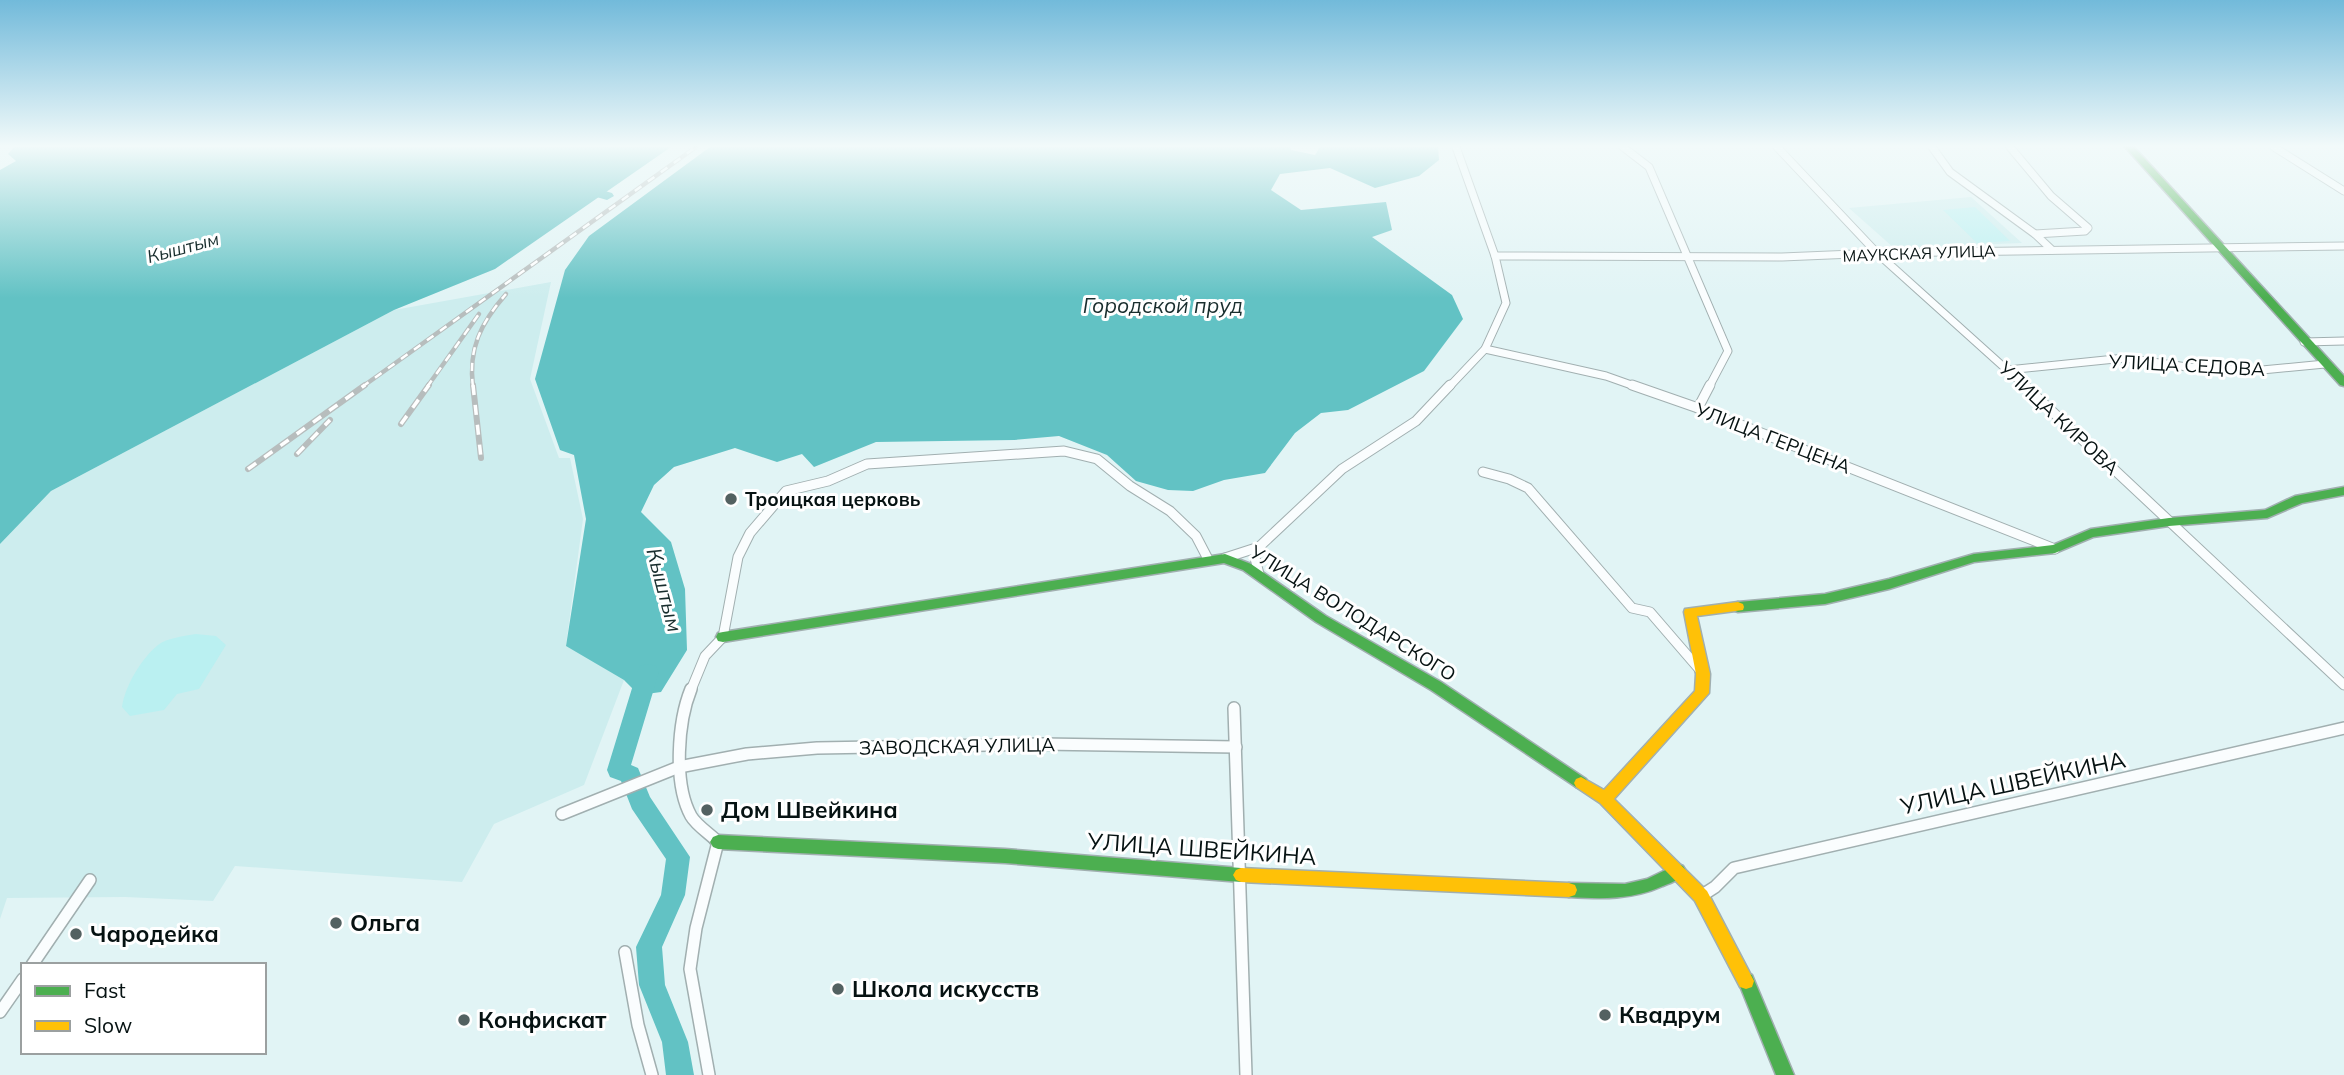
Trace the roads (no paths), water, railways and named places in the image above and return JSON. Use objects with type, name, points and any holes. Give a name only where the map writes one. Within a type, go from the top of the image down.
[{"type":"street","points":[[1226,558],[1259,547],[1342,470],[1416,421],[1485,349],[1506,303],[1495,256],[1474,197]]},
{"type":"street","points":[[1662,197],[1728,351],[1698,408]]},
{"type":"street","name":"УЛИЦА КИРОВА","points":[[1824,197],[1877,253],[2008,370],[2344,685]]},
{"type":"street","points":[[1985,197],[2035,234],[2052,250]]},
{"type":"street","points":[[2035,234],[2085,231],[2088,228],[2052,197]]},
{"type":"street","points":[[2175,197],[2344,383]]},
{"type":"street","name":"МАУКСКАЯ УЛИЦА","points":[[1495,256],[1584,253],[1825,257],[1877,253],[2344,246]]},
{"type":"street","points":[[2304,342],[2344,341]]},
{"type":"street","name":"УЛИЦА ГЕРЦЕНА","points":[[1485,349],[1606,376],[1698,408],[2055,550]]},
{"type":"street","name":"УЛИЦА СЕДОВА","points":[[2008,370],[2125,358],[2187,368],[2249,370],[2325,364]]},
{"type":"street","points":[[709,1075],[690,969],[696,928],[718,842],[691,817],[679,767],[684,706],[705,656],[723,637],[738,557],[750,533],[786,491],[828,481],[867,464],[1065,451],[1097,458],[1130,486],[1170,510],[1196,536],[1208,559]]},
{"type":"street","points":[[1483,471],[1509,478],[1528,488],[1632,608],[1650,612],[1703,674]]},
{"type":"street","points":[[1605,799],[1702,694],[1703,674],[1690,612],[1825,599],[1889,584],[1974,558],[2055,550],[2091,533],[2169,522],[2267,514],[2299,499],[2344,491]]},
{"type":"street","points":[[1259,547],[1255,558],[1259,574]]},
{"type":"street","name":"УЛИЦА ВОЛОДАРСКОГО","points":[[723,637],[1226,558],[1259,574],[1321,619],[1436,687],[1605,799],[1701,896],[1744,975],[1786,1075]]},
{"type":"street","points":[[1234,708],[1247,1075]]},
{"type":"street","name":"УЛИЦА ШВЕЙКИНА","points":[[1701,896],[1715,887],[1734,868],[2344,728]]},
{"type":"street","name":"ЗАВОДСКАЯ УЛИЦА","points":[[562,814],[679,767],[747,754],[817,748],[1042,744],[1237,747]]},
{"type":"street","name":"УЛИЦА ШВЕЙКИНА","points":[[718,842],[1005,856],[1240,875],[1625,893],[1652,886],[1678,871]]},
{"type":"street","points":[[33,963],[90,880]]},
{"type":"street","points":[[625,952],[638,1025],[652,1075]]},
{"type":"street","points":[[0,1013],[21,982]]},
{"type":"water","name":"Кыштым","points":[[0,197],[599,197],[495,269],[394,310],[51,491],[0,544]]},
{"type":"water","name":"Городской пруд","points":[[642,197],[1282,197],[1301,210],[1386,202],[1392,230],[1372,237],[1452,295],[1463,319],[1424,371],[1348,410],[1321,413],[1295,433],[1265,473],[1224,480],[1193,491],[1168,490],[1136,481],[1107,455],[1059,436],[1014,440],[876,442],[814,467],[802,454],[777,462],[735,448],[674,467],[654,485],[641,512],[671,542],[685,589],[687,650],[661,692],[639,695],[624,680],[566,646],[586,519],[574,455],[560,450],[535,379],[565,270],[589,236]]},
{"type":"waterway","points":[[648,672],[618,770],[630,775],[640,802],[678,857],[673,895],[649,947],[652,985],[675,1042],[680,1075]]},
{"type":"railway","points":[[362,387],[626,197]]},
{"type":"railway","points":[[473,387],[473,360],[478,337],[506,294]]},
{"type":"railway","points":[[427,387],[479,314]]},
{"type":"railway","points":[[248,469],[365,385]]},
{"type":"railway","points":[[401,424],[429,385]]},
{"type":"railway","points":[[473,385],[481,458]]},
{"type":"railway","points":[[297,454],[330,420]]},
{"type":"place","name":"Троицкая церковь","points":[[731,499]]},
{"type":"place","name":"Дом Швейкина","points":[[707,810]]},
{"type":"place","name":"Ольга","points":[[336,923]]},
{"type":"place","name":"Чародейка","points":[[76,934]]},
{"type":"place","name":"Школа искусств","points":[[838,989]]},
{"type":"place","name":"Квадрум","points":[[1605,1015]]},
{"type":"place","name":"Конфискат","points":[[464,1020]]}]
